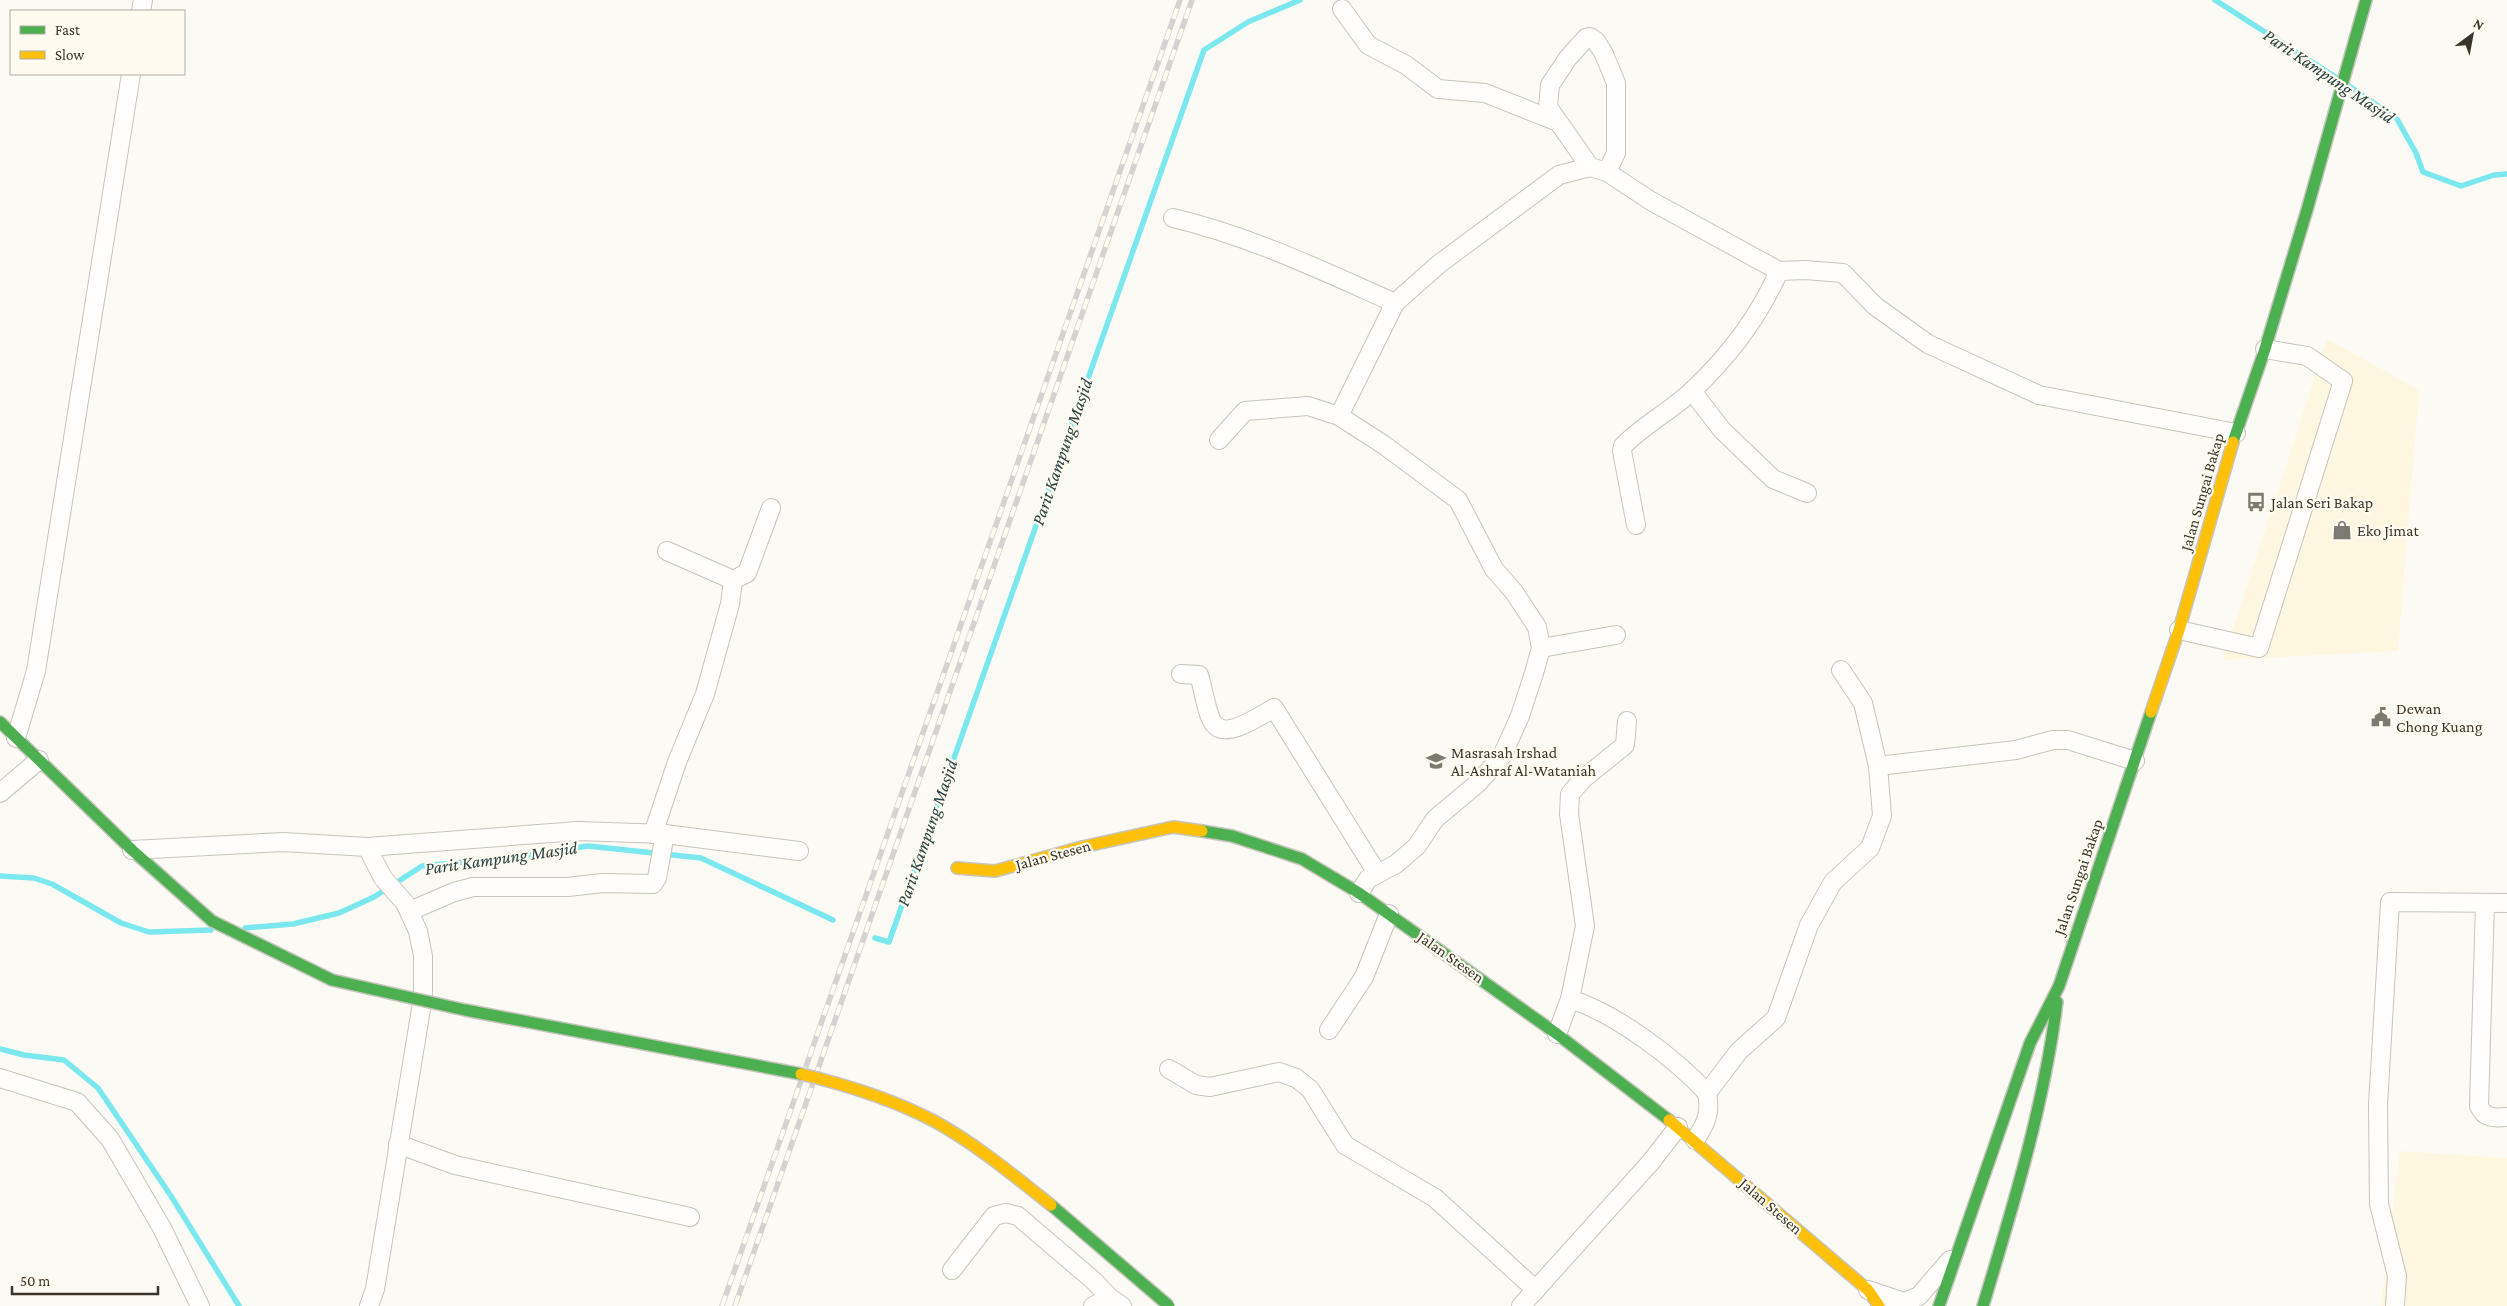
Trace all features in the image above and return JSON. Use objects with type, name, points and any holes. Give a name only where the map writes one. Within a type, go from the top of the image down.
[{"type":"main road","name":"Jalan Sungai Bakap","points":[[1939,1306],[2021,1067],[2030,1044],[2059,986],[2179,630],[2236,433],[2265,349],[2367,1]]},
{"type":"main road","points":[[0,722],[132,850],[212,922],[332,980],[465,1010],[800,1073],[850,1086],[906,1108],[950,1130],[990,1156],[1078,1227],[1169,1306]]},
{"type":"main road","name":"Jalan Stesen","points":[[957,868],[995,871],[1082,847],[1173,827],[1232,836],[1302,859],[1359,893],[1558,1034],[1695,1140],[1868,1290],[1879,1306]]},
{"type":"main road","name":"Jalan Sungai Bakap","points":[[1983,1306],[2030,1141],[2052,1051],[2059,986]]},
{"type":"street","points":[[1342,9],[1368,45],[1406,65],[1438,89],[1485,93],[1559,122]]},
{"type":"street","points":[[1590,167],[1548,107],[1550,85],[1568,58],[1586,38],[1590,37],[1596,41],[1604,54],[1616,83],[1616,153],[1607,172]]},
{"type":"street","points":[[16,738],[36,671],[131,75]]},
{"type":"street","points":[[1339,416],[1395,303],[1440,264],[1559,175],[1590,167],[1607,172],[1651,201],[1779,271],[1805,270],[1843,273],[1876,306],[1928,344],[2039,395],[2236,433]]},
{"type":"street","points":[[1173,218],[1202,224],[1250,242],[1395,303]]},
{"type":"street","points":[[1636,525],[1622,451],[1623,446],[1692,391],[1749,328],[1768,297],[1779,271]]},
{"type":"street","points":[[2179,630],[2259,648],[2343,381],[2307,356],[2265,349]]},
{"type":"street","points":[[1692,391],[1722,430],[1773,480],[1807,493]]},
{"type":"street","points":[[1220,440],[1245,411],[1308,406],[1339,416],[1384,445],[1458,500],[1494,569],[1514,592],[1537,627],[1541,648],[1520,716],[1502,756],[1478,783],[1436,819],[1417,846],[1396,864],[1368,879],[1359,893]]},
{"type":"street","points":[[733,580],[747,572],[754,559],[772,508]]},
{"type":"street","points":[[667,551],[733,580]]},
{"type":"street","points":[[407,907],[473,887],[568,888],[602,883],[653,884],[657,878],[660,846],[677,762],[705,694],[730,604],[733,580]]},
{"type":"street","points":[[1541,648],[1616,635]]},
{"type":"street","points":[[1707,1093],[1739,1051],[1776,1018],[1808,925],[1833,882],[1870,848],[1882,816],[1878,766],[1863,703],[1841,670]]},
{"type":"street","points":[[1181,674],[1199,675],[1213,724],[1220,729],[1234,729],[1274,708],[1377,873]]},
{"type":"street","points":[[1558,1034],[1570,999],[1585,926],[1569,814],[1570,794],[1583,779],[1625,745],[1627,721]]},
{"type":"street","points":[[1878,766],[2016,750],[2053,740],[2068,740],[2135,761]]},
{"type":"street","points":[[0,793],[39,760]]},
{"type":"street","points":[[132,850],[282,842],[367,847],[578,831],[660,846],[799,852]]},
{"type":"street","points":[[367,847],[383,878],[407,907],[418,931],[423,956],[423,997],[375,1288],[369,1306]]},
{"type":"street","points":[[2395,1306],[2397,1276],[2379,1204],[2378,1105],[2390,902],[2507,903]]},
{"type":"street","points":[[2486,903],[2479,1106],[2482,1113],[2490,1118],[2507,1117]]},
{"type":"street","points":[[1329,1030],[1364,977],[1389,914]]},
{"type":"street","points":[[1570,999],[1590,1005],[1623,1024],[1707,1093],[1710,1107],[1707,1122],[1695,1140]]},
{"type":"street","points":[[1169,1069],[1201,1086],[1210,1087],[1279,1072],[1296,1078],[1310,1089],[1345,1145],[1435,1198],[1536,1290]]},
{"type":"street","points":[[0,1078],[77,1102],[110,1140],[162,1228],[200,1306]]},
{"type":"street","points":[[1521,1306],[1650,1163],[1678,1127]]},
{"type":"street","points":[[398,1144],[455,1165],[690,1217]]},
{"type":"street","points":[[952,1270],[994,1216],[1006,1213],[1018,1216],[1116,1302]]},
{"type":"street","name":"Jalan Stesen","points":[[1868,1290],[1904,1302],[1919,1296],[1957,1251]]},
{"type":"street","points":[[1093,1306],[1116,1302]]},
{"type":"shaded area","points":[[2327,339],[2419,390],[2398,651],[2223,660]]},
{"type":"shaded area","points":[[2400,1151],[2507,1158],[2507,1306],[2381,1306]]},
{"type":"waterway","name":"Parit Kampung Masjid","points":[[875,938],[889,942],[1204,50],[1248,22],[1300,0]]},
{"type":"waterway","name":"Parit Kampung Masjid","points":[[2215,0],[2337,78]]},
{"type":"waterway","name":"Parit Kampung Masjid","points":[[2349,86],[2397,119],[2416,153],[2423,172],[2461,186],[2494,175],[2507,174]]},
{"type":"waterway","name":"Parit Kampung Masjid","points":[[245,928],[293,924],[339,913],[374,897],[422,866],[515,857],[588,846],[701,858],[833,920]]},
{"type":"waterway","name":"Parit Kampung Masjid","points":[[0,876],[34,878],[52,884],[121,923],[149,932],[211,930]]},
{"type":"waterway","points":[[0,1049],[24,1055],[64,1060],[98,1088],[171,1196],[239,1306]]},
{"type":"railway","points":[[722,1306],[1180,0]]},
{"type":"railway","points":[[735,1306],[1192,0]]},
{"type":"traffic: fast","points":[[2233,442],[2265,349],[2307,210],[2366,0]]},
{"type":"traffic: fast","points":[[1939,1306],[2030,1043],[2059,986],[2151,712]]},
{"type":"traffic: fast","points":[[0,722],[132,850],[212,921]]},
{"type":"traffic: fast","points":[[1202,831],[1232,836],[1302,859],[1359,893],[1557,1034],[1669,1120]]},
{"type":"traffic: fast","points":[[212,921],[332,980],[465,1010],[801,1074]]},
{"type":"traffic: fast","points":[[1983,1306],[2036,1118],[2057,1002]]},
{"type":"traffic: fast","points":[[1051,1205],[1169,1306]]},
{"type":"traffic: slow","points":[[2151,712],[2179,630],[2233,442]]},
{"type":"traffic: slow","points":[[957,868],[995,871],[1082,847],[1173,827],[1202,831]]},
{"type":"traffic: slow","points":[[801,1074],[869,1093],[934,1121],[979,1150],[1051,1205]]},
{"type":"traffic: slow","points":[[1669,1120],[1868,1290],[1879,1306]]},
{"type":"place","name":"Jalan Seri Bakap","points":[[2256,502]]},
{"type":"place","name":"Eko Jimat","points":[[2342,530]]},
{"type":"place","name":"Dewan Chong Kuang","points":[[2381,717]]},
{"type":"place","name":"Masrasah Irshad Al-Ashraf Al-Wataniah","points":[[1436,761]]}]
